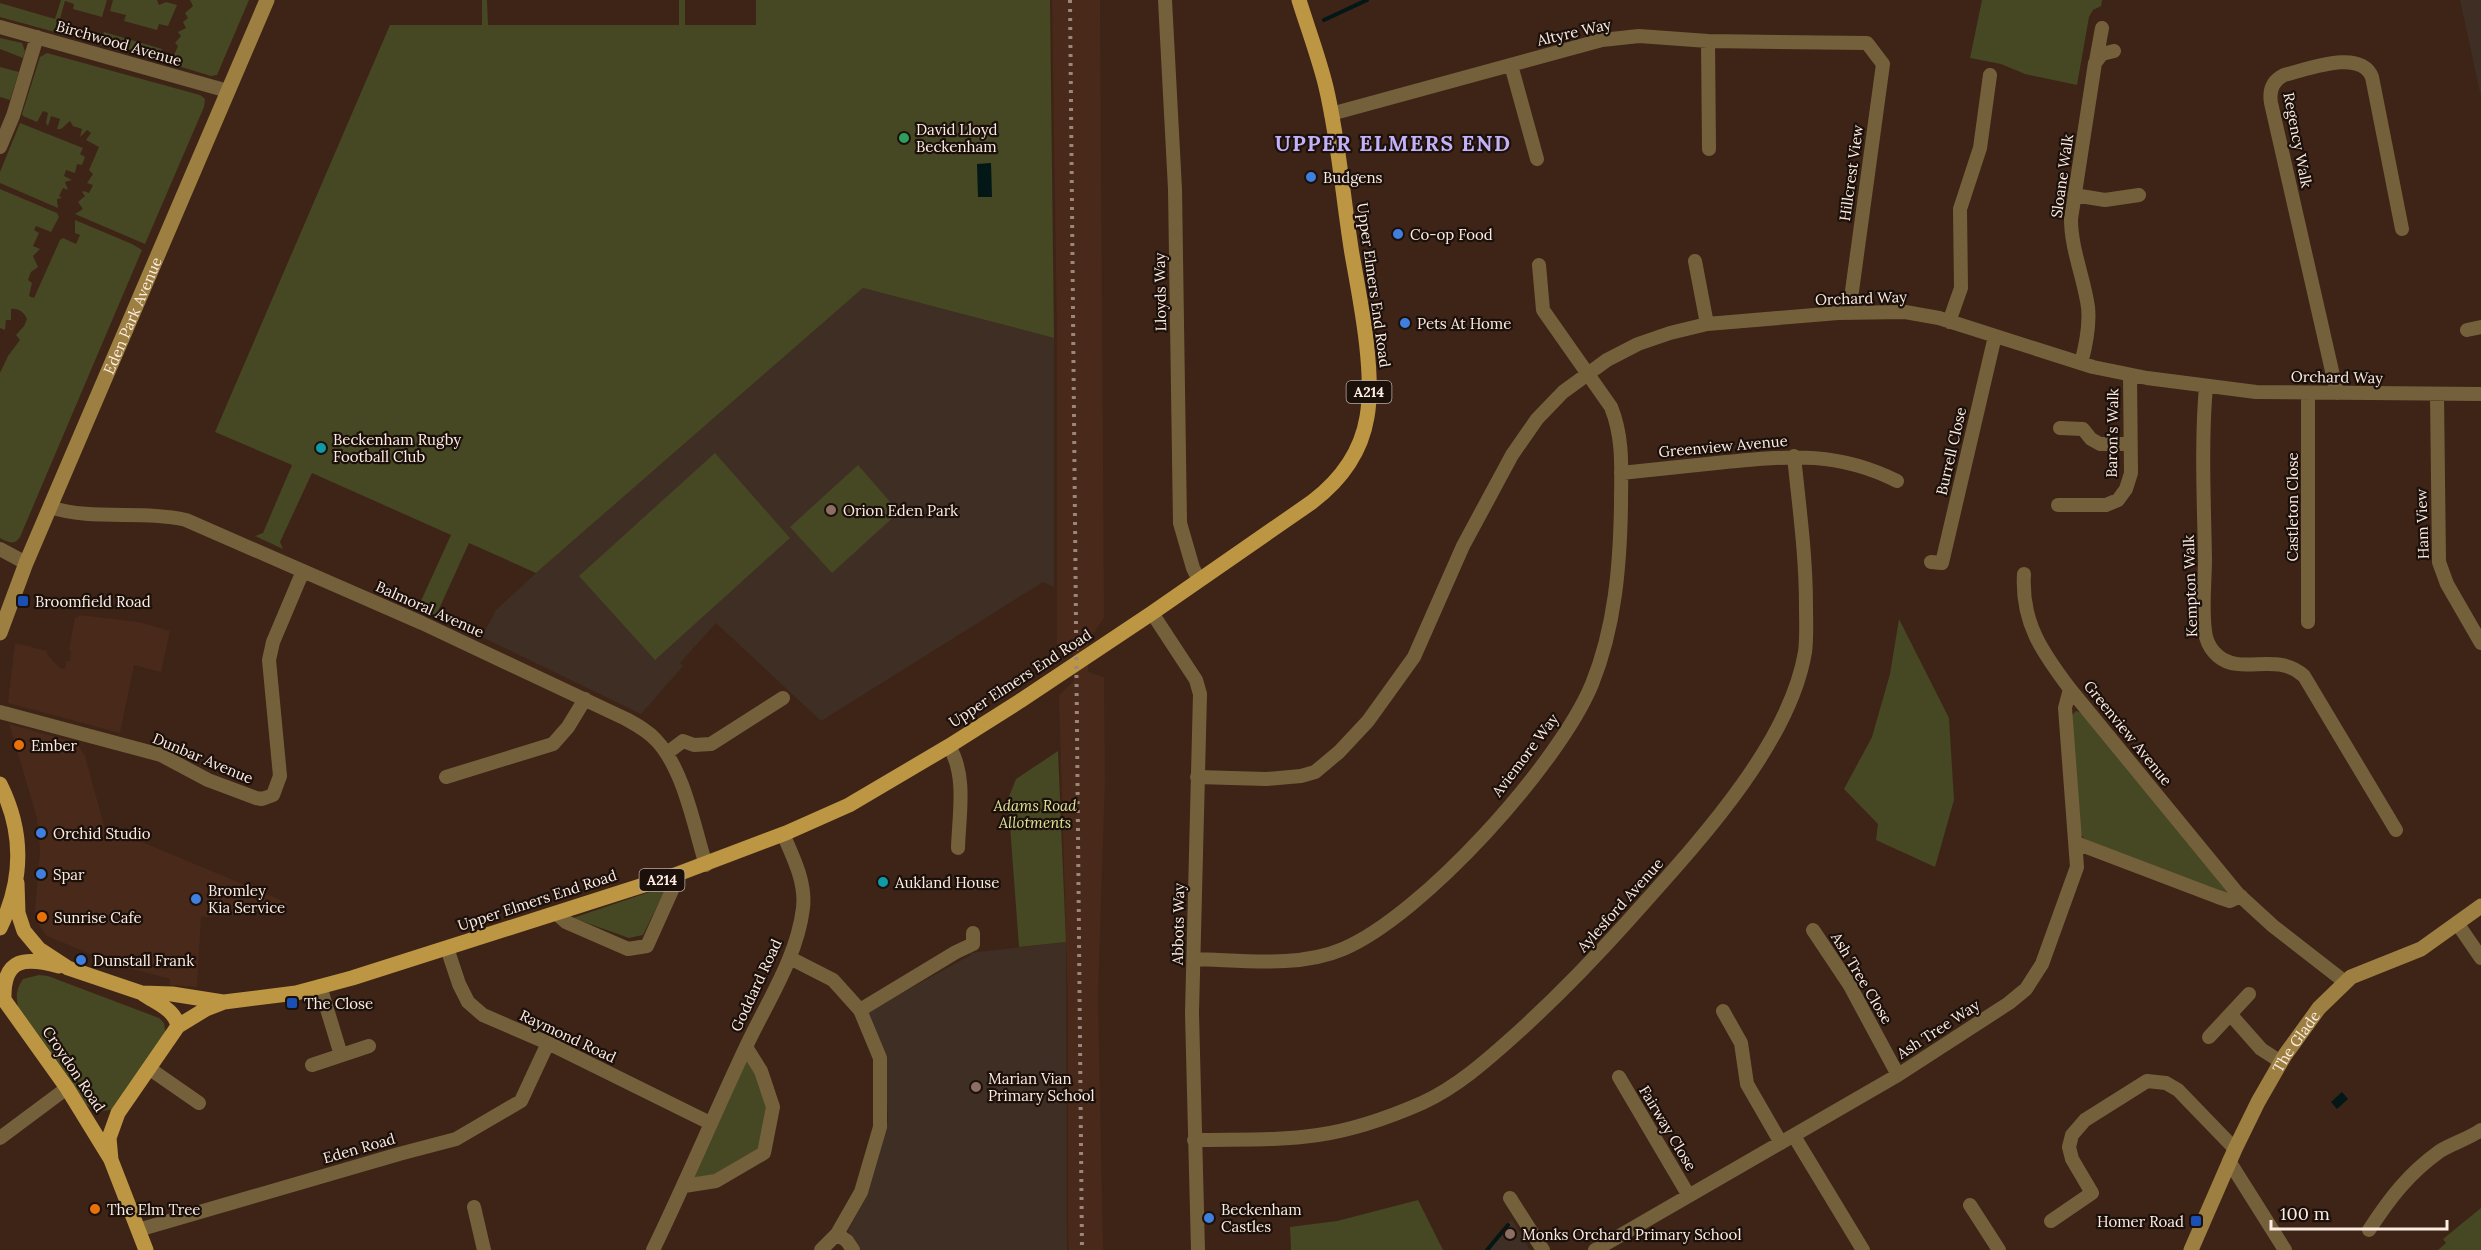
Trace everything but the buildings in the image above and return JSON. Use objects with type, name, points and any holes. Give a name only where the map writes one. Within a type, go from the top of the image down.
[{"type":"main road","name":"Upper Elmers End Road","points":[[224,1002],[296,993],[447,948],[706,865],[849,805],[949,746],[1152,613],[1336,483],[1353,457],[1365,427],[1369,394],[1364,333],[1331,114],[1320,65],[1299,0]]},
{"type":"main road","points":[[0,784],[10,807],[17,837],[18,913],[24,931],[39,948],[68,968],[142,993],[154,1003],[224,1002]]},
{"type":"main road","points":[[0,928],[17,883]]},
{"type":"main road","name":"Croydon Road","points":[[68,968],[39,961],[20,962],[8,972],[2,1000],[68,1088],[86,1116],[100,1145],[111,1160],[146,1250]]},
{"type":"main road","points":[[169,1001],[178,1026]]},
{"type":"main road","points":[[86,1116],[102,1121],[117,1113],[178,1026],[206,1009],[224,1002]]},
{"type":"main road","name":"Croydon Road","points":[[111,1160],[109,1138],[117,1113]]},
{"type":"street","name":"Eden Park Avenue","points":[[0,633],[26,563],[267,0]]},
{"type":"street","name":"Lloyds Way","points":[[1165,0],[1174,189],[1180,523],[1193,568],[1199,580]]},
{"type":"street","name":"Birchwood Avenue","points":[[0,27],[228,91]]},
{"type":"street","name":"Sloane Walk","points":[[2081,363],[2088,331],[2088,310],[2072,235],[2071,219],[2102,28]]},
{"type":"street","points":[[0,147],[13,116],[37,36]]},
{"type":"street","name":"Altyre Way","points":[[1331,114],[1602,40],[1639,36],[1708,41],[1868,43]]},
{"type":"street","points":[[1708,41],[1709,149]]},
{"type":"street","name":"Hillcrest View","points":[[1849,313],[1883,64],[1868,43]]},
{"type":"street","points":[[2095,63],[2102,54],[2114,51]]},
{"type":"street","name":"Regency Walk","points":[[2337,393],[2271,103],[2271,88],[2277,79],[2284,75],[2343,62],[2355,61],[2366,66],[2372,76],[2403,229]]},
{"type":"street","points":[[1511,65],[1537,159]]},
{"type":"street","points":[[1950,322],[1961,288],[1960,209],[1980,148],[1990,75]]},
{"type":"street","points":[[2074,195],[2105,200],[2139,195]]},
{"type":"street","points":[[1695,261],[1707,324]]},
{"type":"street","name":"Aviemore Way","points":[[1195,959],[1305,958],[1341,951],[1385,927],[1422,896],[1505,809],[1577,712],[1596,671],[1613,607],[1618,573],[1622,445],[1618,423],[1611,406],[1543,310],[1539,265]]},
{"type":"street","name":"Orchard Way","points":[[1197,777],[1291,778],[1309,774],[1321,768],[1360,731],[1419,648],[1463,546],[1522,440],[1548,406],[1587,373],[1638,344],[1683,329],[1707,324],[1849,313],[1905,312],[1950,322],[2081,363],[2130,375],[2206,386],[2256,392],[2481,394]]},
{"type":"street","name":"Burrell Close","points":[[1931,562],[1942,563],[1995,336]]},
{"type":"street","name":"Baron's Walk","points":[[2058,505],[2099,506],[2118,500],[2129,482],[2130,375]]},
{"type":"street","name":"Kempton Walk","points":[[2206,386],[2204,420],[2205,627],[2208,643],[2217,655],[2229,662],[2279,663],[2293,667],[2304,676],[2396,830]]},
{"type":"street","name":"Castleton Close","points":[[2308,393],[2308,622]]},
{"type":"street","name":"Ham View","points":[[2437,394],[2439,562],[2450,590],[2481,643]]},
{"type":"street","points":[[2060,428],[2083,429],[2091,439],[2100,444],[2130,444]]},
{"type":"street","name":"Greenview Avenue","points":[[1621,472],[1794,456],[1848,462],[1897,481]]},
{"type":"street","name":"Aylesford Avenue","points":[[1194,1140],[1327,1134],[1400,1112],[1437,1094],[1461,1080],[1489,1058],[1580,974],[1690,851],[1717,818],[1758,760],[1779,723],[1800,673],[1805,651],[1806,587],[1794,456]]},
{"type":"street","name":"Balmoral Avenue","points":[[50,507],[66,512],[186,520],[432,628],[638,726],[657,741],[667,753],[679,778],[706,865]]},
{"type":"street","points":[[0,549],[26,563]]},
{"type":"street","name":"Dunbar Avenue","points":[[0,712],[161,755],[208,780],[249,796],[268,798],[276,789],[280,776],[269,660],[273,642],[303,571]]},
{"type":"street","name":"Greenview Avenue","points":[[2024,574],[2024,605],[2028,622],[2070,689],[2241,896],[2267,920],[2345,982]]},
{"type":"street","name":"Abbots Way","points":[[1152,613],[1199,687],[1195,959],[1192,1013],[1198,1250]]},
{"type":"street","name":"Ash Tree Way","points":[[1595,1250],[1898,1075],[2009,1003],[2030,984],[2042,963],[2076,873],[2076,843],[2066,708],[2066,697],[2070,689]]},
{"type":"street","points":[[667,753],[683,741],[694,744],[711,744],[783,698]]},
{"type":"street","points":[[446,777],[553,744],[568,727],[585,699]]},
{"type":"street","points":[[949,746],[958,760],[960,775],[958,848]]},
{"type":"street","name":"Goddard Road","points":[[653,1250],[684,1186],[710,1123],[790,958],[803,908],[802,889],[799,871],[783,834]]},
{"type":"street","points":[[2076,843],[2230,901],[2241,896]]},
{"type":"street","points":[[556,913],[566,922],[628,949],[647,946],[674,888],[675,876]]},
{"type":"street","name":"The Glade","points":[[2191,1250],[2232,1155],[2281,1062],[2319,1008],[2345,982],[2362,972],[2416,952],[2481,906]]},
{"type":"street","points":[[2457,923],[2481,958]]},
{"type":"street","name":"Ash Tree Close","points":[[1814,930],[1850,984],[1898,1075]]},
{"type":"street","points":[[860,1010],[973,944],[973,933]]},
{"type":"street","name":"Raymond Road","points":[[447,948],[459,984],[468,1002],[483,1015],[548,1043],[710,1123]]},
{"type":"street","points":[[790,958],[833,980],[860,1010],[880,1058],[880,1127],[861,1192],[837,1234],[821,1250]]},
{"type":"street","points":[[320,986],[340,1055]]},
{"type":"street","points":[[2209,1037],[2249,994]]},
{"type":"street","points":[[1723,1011],[1741,1043],[1747,1084],[1863,1250]]},
{"type":"street","points":[[2231,1015],[2261,1048],[2281,1062]]},
{"type":"street","name":"Eden Road","points":[[138,1230],[456,1139],[521,1101],[548,1043]]},
{"type":"street","points":[[312,1065],[369,1046]]},
{"type":"street","name":"Goddard Road","points":[[684,1186],[716,1181],[764,1153],[773,1107],[761,1071],[746,1047]]},
{"type":"street","points":[[150,1069],[199,1103]]},
{"type":"street","name":"Fairway Close","points":[[1619,1077],[1689,1196]]},
{"type":"street","points":[[2051,1221],[2092,1193],[2070,1153],[2074,1132],[2085,1120],[2143,1083],[2155,1081],[2173,1086],[2232,1155],[2285,1250]]},
{"type":"street","points":[[0,1138],[68,1088]]},
{"type":"street","points":[[2369,1230],[2403,1183],[2441,1151],[2466,1140],[2481,1130]]},
{"type":"street","points":[[1510,1198],[1543,1250]]},
{"type":"street","points":[[1970,1205],[1999,1250]]},
{"type":"street","points":[[474,1207],[484,1250]]},
{"type":"street","points":[[837,1234],[847,1241],[853,1250]]},
{"type":"shaded area","points":[[1052,0],[1100,0],[1104,618],[1088,641],[1088,672],[1104,677],[1105,779],[1098,996],[1103,1250],[1069,1250],[1068,1234],[1068,1005],[1059,695],[1074,681],[1073,650],[1057,645],[1057,339]]},
{"type":"shaded area","points":[[2460,0],[2481,0],[2481,97]]},
{"type":"shaded area","points":[[991,163],[992,197],[978,197],[977,164]]},
{"type":"shaded area","name":"Orion Eden Park","points":[[863,288],[1054,338],[1054,587],[1043,582],[821,721],[716,623],[680,663],[683,666],[641,714],[482,637],[496,610],[536,573]]},
{"type":"shaded area","points":[[79,615],[139,622],[170,631],[161,672],[134,665],[120,733],[8,703],[15,643],[47,651],[47,654],[60,668],[65,669],[66,661],[70,661],[71,651],[69,650],[75,618]]},
{"type":"shaded area","points":[[9,724],[77,743],[85,756],[105,829],[133,838],[290,904],[251,914],[201,917],[197,987],[170,985],[170,979],[114,964],[47,936],[38,924],[35,911],[40,850],[37,818]]},
{"type":"shaded area","name":"Marian Vian Primary School","points":[[1066,942],[1067,1250],[859,1250],[848,1231],[867,1194],[888,1120],[884,1054],[865,1013],[971,955],[970,953]]},
{"type":"shaded area","points":[[2342,1092],[2348,1099],[2337,1109],[2331,1102]]},
{"type":"shaded area","name":"Monks Orchard Primary School","points":[[1512,1219],[1530,1250],[1487,1250]]},
{"type":"green space","points":[[61,0],[107,0],[102,17],[73,9],[74,4],[65,1],[59,22],[98,33],[95,43],[0,17],[0,3],[55,19]]},
{"type":"green space","points":[[113,0],[157,0],[159,5],[166,2],[177,5],[168,26],[159,24],[157,30],[124,21],[126,15],[110,11]]},
{"type":"green space","points":[[190,0],[249,0],[217,75],[211,76],[165,62],[168,53],[174,55],[178,46],[175,43],[181,36],[178,32],[186,28],[183,22],[188,18],[185,13],[193,6]]},
{"type":"green space","points":[[482,0],[487,0],[488,25],[679,25],[679,0],[685,0],[685,25],[756,25],[756,0],[1050,0],[1054,338],[863,288],[536,573],[469,543],[439,609],[440,618],[413,607],[420,603],[451,535],[312,473],[280,542],[283,549],[255,536],[263,533],[292,465],[215,432],[390,25],[482,25]]},
{"type":"green space","points":[[1982,0],[2102,0],[2101,6],[2093,10],[2089,17],[2077,85],[2025,74],[2001,64],[1970,58]]},
{"type":"green space","points":[[104,32],[162,49],[158,60],[100,44]]},
{"type":"green space","points":[[0,38],[22,43],[25,51],[23,58],[0,49]]},
{"type":"green space","points":[[47,53],[200,95],[205,99],[204,107],[145,244],[75,214],[83,209],[78,202],[85,196],[82,192],[89,193],[93,185],[87,183],[93,174],[89,170],[99,147],[86,140],[91,133],[87,130],[80,137],[82,129],[73,126],[70,121],[61,129],[57,129],[60,119],[51,116],[48,126],[46,123],[48,113],[43,111],[37,122],[23,116],[40,57]]},
{"type":"green space","points":[[0,67],[19,72],[10,100],[0,97]]},
{"type":"green space","points":[[20,123],[83,148],[80,154],[85,157],[82,165],[77,164],[75,173],[66,170],[64,176],[72,180],[65,182],[68,190],[63,188],[59,196],[62,198],[57,199],[58,208],[0,183],[0,172]]},
{"type":"green space","points":[[0,189],[57,213],[59,217],[51,232],[36,226],[34,230],[39,233],[33,246],[40,249],[33,256],[38,267],[31,272],[28,280],[32,283],[29,296],[34,298],[60,240],[63,238],[76,244],[80,235],[75,233],[75,220],[142,250],[20,537],[13,542],[0,538],[0,373],[8,356],[20,340],[16,335],[27,319],[20,311],[11,309],[11,320],[6,320],[5,330],[0,328]]},
{"type":"green space","points":[[715,453],[790,538],[655,660],[579,576]]},
{"type":"green space","points":[[858,465],[899,512],[832,573],[790,527]]},
{"type":"green space","points":[[1899,619],[1949,718],[1954,800],[1935,867],[1876,840],[1878,824],[1844,789],[1872,737],[1890,674]]},
{"type":"green space","points":[[2076,711],[2083,713],[2230,891],[2229,895],[2084,839],[2081,834],[2071,716]]},
{"type":"green space","name":"Adams Road Allotments","points":[[1058,751],[1066,942],[1019,947],[1008,799],[1016,779]]},
{"type":"green space","points":[[667,886],[643,935],[629,938],[573,918]]},
{"type":"green space","points":[[39,975],[48,976],[159,1018],[164,1023],[166,1036],[114,1109],[98,1112],[86,1105],[18,1007],[17,993],[23,979]]},
{"type":"green space","points":[[746,1047],[773,1107],[764,1153],[716,1181],[684,1186]]},
{"type":"green space","points":[[1418,1200],[1443,1250],[1291,1250],[1290,1227],[1337,1221]]},
{"type":"green space","points":[[2481,1208],[2481,1250],[2438,1250],[2446,1243],[2443,1239]]},
{"type":"waterway","points":[[1324,20],[1367,0]]},
{"type":"waterway","points":[[1487,1250],[1508,1225]]},
{"type":"railway","points":[[1070,0],[1082,1250]]},
{"type":"place","name":"David Lloyd Beckenham","points":[[904,138]]},
{"type":"place","name":"Budgens","points":[[1311,177]]},
{"type":"place","name":"Co-op Food","points":[[1398,234]]},
{"type":"place","name":"Pets At Home","points":[[1405,323]]},
{"type":"place","name":"Beckenham Rugby Football Club","points":[[321,448]]},
{"type":"place","name":"Orion Eden Park","points":[[831,510]]},
{"type":"place","name":"Broomfield Road","points":[[23,601]]},
{"type":"place","name":"Ember","points":[[19,745]]},
{"type":"place","name":"Orchid Studio","points":[[41,833]]},
{"type":"place","name":"Spar","points":[[41,874]]},
{"type":"place","name":"Aukland House","points":[[883,882]]},
{"type":"place","name":"Bromley Kia Service","points":[[196,899]]},
{"type":"place","name":"Sunrise Cafe","points":[[42,917]]},
{"type":"place","name":"Dunstall Frank","points":[[81,960]]},
{"type":"place","name":"The Close","points":[[292,1003]]},
{"type":"place","name":"Marian Vian Primary School","points":[[976,1087]]},
{"type":"place","name":"The Elm Tree","points":[[95,1209]]},
{"type":"place","name":"Beckenham Castles","points":[[1209,1218]]},
{"type":"place","name":"Homer Road","points":[[2196,1221]]},
{"type":"place","name":"Monks Orchard Primary School","points":[[1510,1234]]},
{"type":"district","name":"UPPER ELMERS END","points":[[1393,143]]}]
